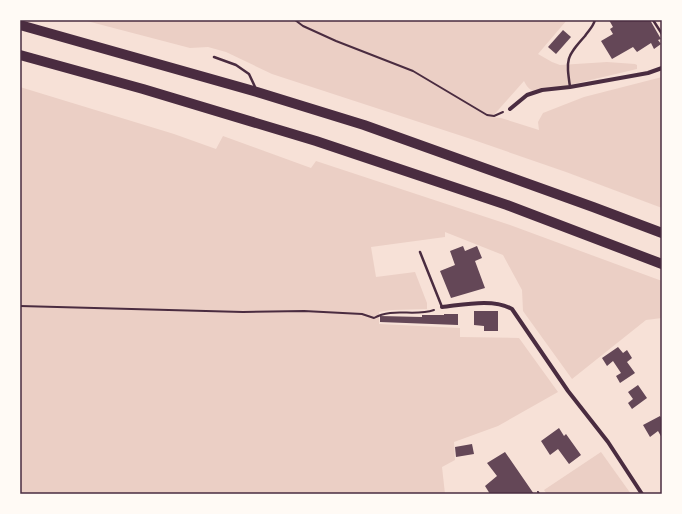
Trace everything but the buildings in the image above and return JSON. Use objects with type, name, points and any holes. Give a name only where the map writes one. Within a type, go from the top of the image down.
[{"type":"highway","points":[[20,25],[258,92],[364,125],[662,233]]},
{"type":"highway","points":[[20,55],[143,89],[316,141],[507,205],[662,264]]},
{"type":"street","points":[[510,109],[527,95],[542,90],[570,87],[648,73],[662,68]]},
{"type":"street","points":[[442,307],[474,304],[499,304],[512,309],[568,391],[608,442],[642,494]]},
{"type":"lane","points":[[570,87],[567,68],[571,50],[592,27],[595,20]]},
{"type":"lane","points":[[654,20],[662,34]]},
{"type":"lane","points":[[214,57],[236,65],[249,74],[258,92]]},
{"type":"lane","points":[[420,252],[442,307]]},
{"type":"path","points":[[295,20],[303,26],[336,41],[408,68],[488,116],[495,116],[510,109]]},
{"type":"path","points":[[20,306],[180,309],[243,312],[311,311],[362,314],[374,318],[385,313],[423,313],[442,307]]},
{"type":"shaded area","points":[[83,20],[567,20],[538,54],[560,65],[607,62],[635,64],[637,65],[637,69],[540,92],[530,89],[524,81],[492,117],[501,118],[539,130],[538,122],[543,113],[584,97],[662,77],[662,208],[566,172],[468,138],[272,74],[226,52],[208,47],[190,48]]},
{"type":"shaded area","points":[[20,87],[174,134],[216,149],[223,136],[311,168],[316,161],[507,224],[662,281],[662,318],[646,320],[572,379],[523,311],[522,290],[503,255],[445,232],[445,237],[371,247],[376,277],[415,272],[427,303],[427,309],[379,312],[379,324],[460,328],[460,337],[519,338],[558,392],[498,426],[454,442],[455,460],[442,467],[445,494],[20,494]]},
{"type":"shaded area","points":[[601,452],[631,494],[547,494],[544,490]]}]
